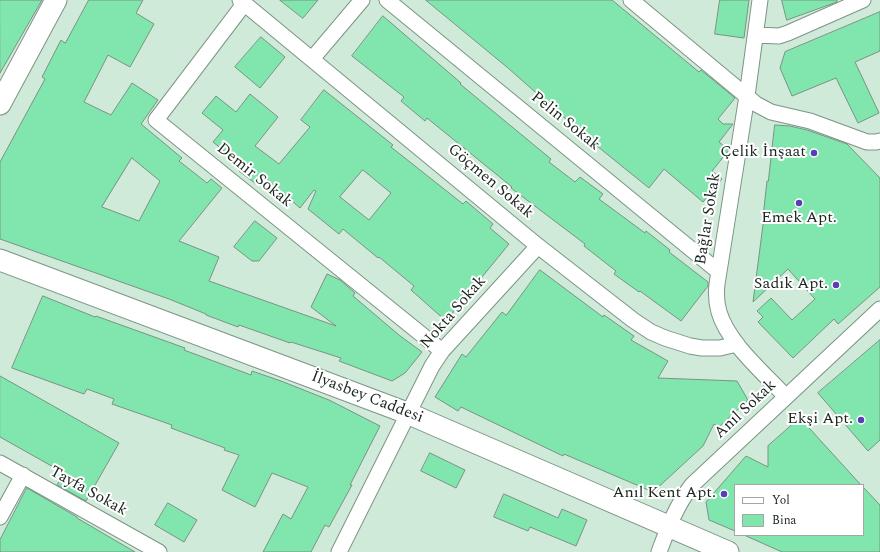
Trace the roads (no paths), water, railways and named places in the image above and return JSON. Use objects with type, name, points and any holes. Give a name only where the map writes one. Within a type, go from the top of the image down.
[{"type":"main road","points":[[0,104],[56,0]]},
{"type":"main road","name":"İlyasbey Caddesi","points":[[0,260],[408,413],[728,552]]},
{"type":"street","points":[[312,59],[362,0]]},
{"type":"street","name":"Pelin Sokak","points":[[388,0],[719,272]]},
{"type":"street","points":[[631,0],[760,107],[771,112],[810,121],[867,142],[880,141]]},
{"type":"street","name":"Bağlar Sokak","points":[[760,0],[747,96],[716,292],[719,313],[726,328],[737,344],[786,396]]},
{"type":"street","points":[[756,35],[778,36],[788,33],[863,0]]},
{"type":"street","name":"Göçmen Sokak","points":[[242,2],[538,246],[633,320],[651,332],[678,343],[702,348],[720,348],[737,344]]},
{"type":"street","name":"Demir Sokak","points":[[242,2],[156,120],[442,351]]},
{"type":"street","name":"Nokta Sokak","points":[[339,552],[429,371],[442,351],[538,246]]},
{"type":"street","name":"Anıl Sokak","points":[[659,552],[668,526],[677,507],[692,485],[880,309]]},
{"type":"street","name":"Tayfa Sokak","points":[[0,462],[159,552]]},
{"type":"street","points":[[0,517],[23,475]]},
{"type":"place","name":"Çelik İnşaat","points":[[814,153]]},
{"type":"place","name":"Emek Apt.","points":[[799,203]]},
{"type":"place","name":"Sadık Apt.","points":[[836,285]]},
{"type":"place","name":"Ekşi Apt.","points":[[861,420]]},
{"type":"place","name":"Anıl Kent Apt.","points":[[724,494]]}]
